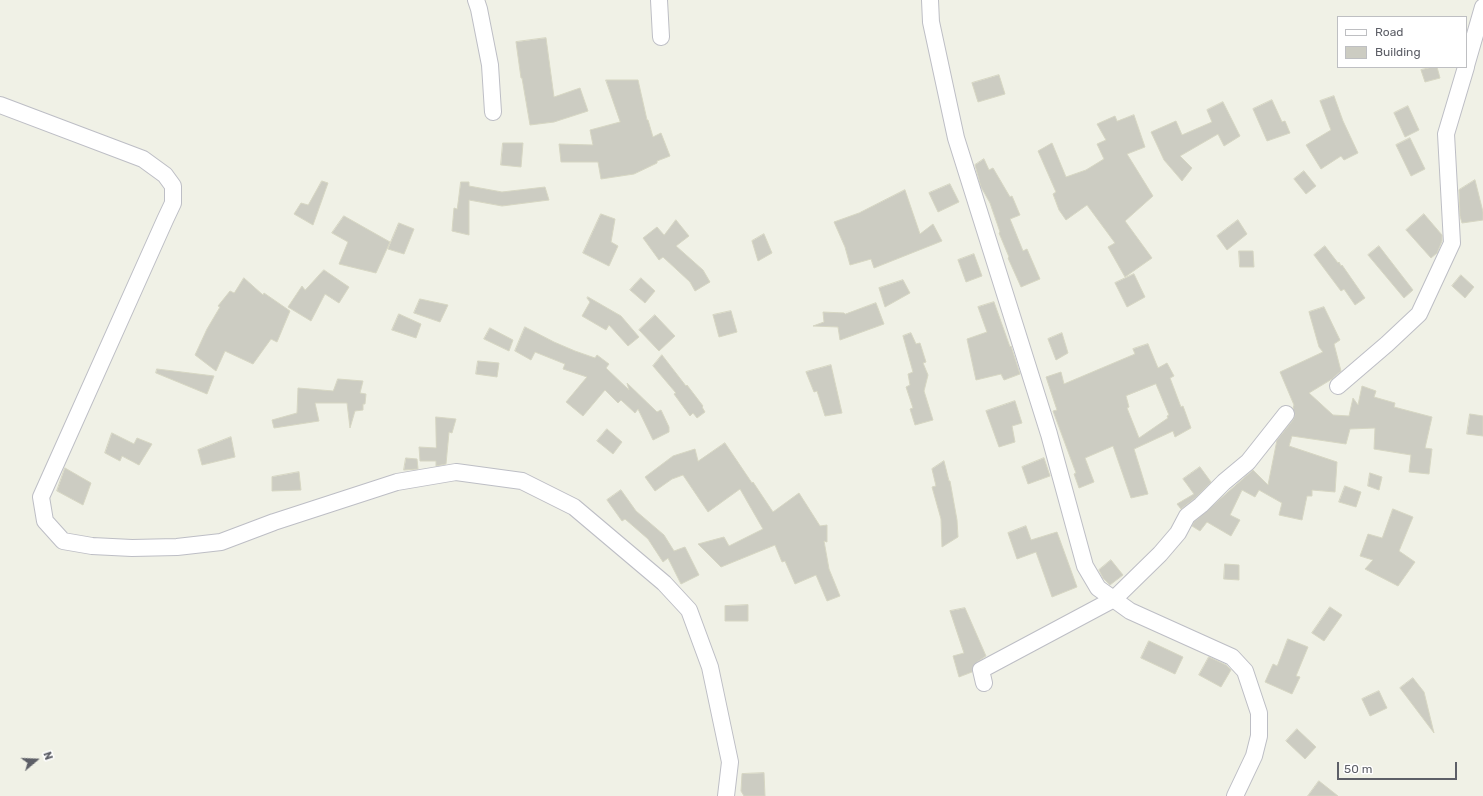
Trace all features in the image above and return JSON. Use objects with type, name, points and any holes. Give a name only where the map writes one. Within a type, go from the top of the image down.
[{"type":"street","points":[[476,0],[490,65],[493,112]]},
{"type":"street","points":[[659,0],[661,37]]},
{"type":"street","points":[[930,0],[931,22],[956,138],[1049,434],[1085,566],[1098,588],[1130,611],[1232,657],[1245,671],[1259,713],[1260,736],[1254,756],[1234,796]]},
{"type":"street","points":[[1467,63],[1483,7]]},
{"type":"street","points":[[1338,386],[1419,314],[1452,243],[1446,134],[1465,68]]},
{"type":"street","points":[[0,105],[143,159],[165,175],[173,186],[173,203],[168,215],[41,497],[45,522],[63,541],[92,546],[132,548],[177,547],[221,542],[274,522],[397,482],[456,472],[522,481],[574,507],[664,583],[689,610],[710,667],[730,762],[726,796]]},
{"type":"street","points":[[984,684],[981,670],[1114,599],[1160,554],[1178,533],[1187,516],[1248,462],[1286,414]]},
{"type":"building","points":[[546,38],[554,97],[580,88],[588,111],[554,122],[530,125],[516,42]]},
{"type":"building","points":[[1437,68],[1440,78],[1425,82],[1421,70]]},
{"type":"building","points":[[999,75],[1005,94],[978,102],[972,83]]},
{"type":"building","points":[[606,80],[638,80],[647,120],[653,137],[661,133],[670,156],[657,161],[657,163],[634,174],[601,179],[598,162],[561,162],[559,144],[593,145],[590,130],[620,122]]},
{"type":"building","points":[[1334,96],[1343,121],[1358,153],[1344,160],[1341,156],[1321,169],[1306,145],[1331,130],[1320,101]]},
{"type":"building","points":[[1272,100],[1282,122],[1285,121],[1290,133],[1267,141],[1253,109]]},
{"type":"building","points":[[1223,102],[1240,136],[1224,146],[1218,134],[1180,156],[1192,168],[1182,181],[1164,160],[1151,132],[1176,121],[1182,135],[1212,122],[1207,110]]},
{"type":"building","points":[[1408,106],[1419,130],[1405,137],[1394,113]]},
{"type":"building","points":[[1134,115],[1145,147],[1127,154],[1153,196],[1125,221],[1152,258],[1125,277],[1108,247],[1115,243],[1087,205],[1066,220],[1059,210],[1053,194],[1056,192],[1038,151],[1052,143],[1066,177],[1086,170],[1104,159],[1097,144],[1106,140],[1097,124],[1115,116],[1117,121]]},
{"type":"building","points":[[1410,138],[1425,169],[1411,176],[1396,145]]},
{"type":"building","points":[[503,143],[523,143],[521,167],[501,165]]},
{"type":"building","points":[[984,159],[989,170],[993,168],[1010,197],[1012,196],[1020,215],[1010,219],[1023,251],[1027,249],[1040,279],[1021,287],[1008,258],[1009,257],[999,233],[1000,232],[990,203],[981,187],[975,165]]},
{"type":"building","points":[[1304,171],[1316,186],[1306,194],[1294,179]]},
{"type":"building","points":[[1475,180],[1483,212],[1483,220],[1462,223],[1460,216],[1459,190]]},
{"type":"building","points":[[322,181],[328,183],[313,225],[294,214],[301,203],[308,205]]},
{"type":"building","points":[[461,182],[469,182],[469,186],[502,192],[545,187],[549,200],[502,206],[469,200],[469,235],[452,231],[454,208],[457,209]]},
{"type":"building","points":[[950,184],[959,202],[938,212],[929,193]]},
{"type":"building","points":[[905,190],[920,234],[933,224],[942,241],[874,268],[871,259],[850,265],[845,247],[834,222],[859,213]]},
{"type":"building","points":[[601,214],[615,219],[611,242],[618,246],[609,266],[583,253]]},
{"type":"building","points":[[1424,214],[1442,235],[1442,241],[1437,253],[1431,258],[1406,230]]},
{"type":"building","points":[[344,216],[390,242],[376,273],[339,264],[348,242],[332,233]]},
{"type":"building","points":[[676,220],[689,236],[676,246],[703,270],[710,282],[695,291],[690,282],[663,257],[659,260],[643,238],[657,227],[664,235]]},
{"type":"building","points":[[1238,220],[1247,234],[1227,250],[1217,236]]},
{"type":"building","points":[[399,223],[414,229],[404,254],[388,249]]},
{"type":"building","points":[[764,234],[772,253],[758,261],[752,241]]},
{"type":"building","points":[[1325,246],[1338,263],[1339,262],[1341,266],[1342,265],[1365,298],[1355,305],[1344,289],[1341,291],[1314,255]]},
{"type":"building","points":[[1379,246],[1413,290],[1404,298],[1368,255]]},
{"type":"building","points":[[1239,251],[1253,251],[1254,267],[1240,267]]},
{"type":"building","points":[[974,254],[982,276],[966,282],[958,260]]},
{"type":"building","points":[[324,270],[349,287],[339,303],[325,294],[311,321],[288,307],[302,286],[305,290]]},
{"type":"building","points":[[1134,274],[1145,297],[1127,307],[1115,283]]},
{"type":"building","points":[[1461,275],[1474,287],[1465,298],[1452,286]]},
{"type":"building","points":[[244,278],[263,295],[264,293],[290,311],[277,342],[271,339],[253,364],[225,351],[216,371],[195,355],[207,329],[220,307],[218,306],[230,291],[234,293]]},
{"type":"building","points":[[641,278],[655,291],[645,303],[630,290]]},
{"type":"building","points":[[903,280],[910,293],[885,307],[879,288]]},
{"type":"building","points":[[588,297],[621,316],[639,337],[628,346],[609,325],[606,330],[582,316],[590,302],[587,298]]},
{"type":"building","points":[[420,299],[448,305],[440,322],[414,313]]},
{"type":"building","points":[[994,302],[1020,374],[1004,380],[1001,374],[976,380],[967,339],[987,332],[978,307]]},
{"type":"building","points":[[876,303],[884,324],[840,340],[838,327],[813,326],[824,322],[823,312],[845,314]]},
{"type":"building","points":[[1324,307],[1340,340],[1334,344],[1341,371],[1332,379],[1309,393],[1333,415],[1349,416],[1353,398],[1358,405],[1362,386],[1376,391],[1374,397],[1395,403],[1394,407],[1432,417],[1425,448],[1432,449],[1429,474],[1409,472],[1411,455],[1374,449],[1375,428],[1350,429],[1346,444],[1292,436],[1289,446],[1337,462],[1335,492],[1312,490],[1312,496],[1307,496],[1302,520],[1279,515],[1282,503],[1259,490],[1255,497],[1242,490],[1230,515],[1240,520],[1231,536],[1207,522],[1200,531],[1192,526],[1194,522],[1253,470],[1268,485],[1277,440],[1293,420],[1295,415],[1293,408],[1294,405],[1280,372],[1323,352],[1319,347],[1309,312]]},
{"type":"building","points":[[731,311],[737,332],[719,337],[713,315]]},
{"type":"building","points":[[399,314],[421,324],[416,338],[392,330]]},
{"type":"building","points":[[655,315],[675,336],[659,351],[639,330]]},
{"type":"building","points":[[525,327],[575,351],[595,358],[597,355],[609,364],[606,368],[629,390],[627,383],[657,412],[661,410],[669,427],[669,432],[653,440],[638,409],[635,413],[621,400],[618,403],[605,390],[583,416],[566,402],[587,377],[563,369],[565,364],[535,352],[531,360],[515,351]]},
{"type":"building","points":[[490,328],[513,340],[509,351],[484,339]]},
{"type":"building","points":[[911,333],[916,344],[920,343],[926,362],[923,363],[928,375],[924,391],[933,420],[915,425],[910,409],[913,408],[906,387],[910,385],[908,374],[913,372],[903,336]]},
{"type":"building","points":[[1062,333],[1068,353],[1056,360],[1048,339]]},
{"type":"building","points":[[1148,344],[1158,368],[1167,363],[1174,376],[1170,378],[1191,428],[1175,437],[1173,431],[1134,449],[1148,494],[1131,498],[1113,446],[1085,458],[1094,482],[1079,488],[1074,474],[1076,473],[1053,411],[1057,410],[1046,377],[1061,372],[1064,384],[1135,354],[1133,349]],"holes":[[[1156,384],[1169,415],[1167,416],[1168,418],[1139,438],[1127,408],[1129,407],[1126,396]]]},
{"type":"building","points":[[662,355],[703,406],[702,407],[705,412],[697,418],[693,413],[690,416],[674,394],[676,393],[653,366]]},
{"type":"building","points":[[478,361],[499,363],[497,377],[476,374]]},
{"type":"building","points":[[831,365],[842,413],[825,416],[817,391],[814,392],[806,372]]},
{"type":"building","points":[[157,369],[214,376],[207,394],[156,373]]},
{"type":"building","points":[[338,379],[363,381],[360,393],[366,394],[365,404],[363,404],[363,410],[355,411],[350,428],[347,403],[315,403],[319,421],[274,428],[272,420],[297,413],[298,388],[333,391]]},
{"type":"building","points":[[1015,401],[1022,423],[1012,426],[1015,442],[999,447],[986,411]]},
{"type":"building","points":[[1470,414],[1483,416],[1483,436],[1467,434]]},
{"type":"building","points":[[436,417],[456,419],[452,433],[449,432],[446,464],[436,466],[436,461],[420,461],[419,447],[436,448]]},
{"type":"building","points":[[607,429],[622,442],[613,454],[597,441]]},
{"type":"building","points":[[112,433],[134,444],[137,438],[152,444],[139,465],[122,456],[120,461],[105,453]]},
{"type":"building","points":[[231,437],[235,457],[202,465],[198,450]]},
{"type":"building","points":[[725,443],[773,512],[799,493],[820,526],[827,525],[827,542],[824,541],[829,569],[840,596],[827,601],[816,575],[795,584],[785,561],[782,562],[775,545],[721,567],[698,544],[724,537],[729,546],[763,529],[740,489],[708,512],[683,475],[672,479],[655,491],[645,477],[673,456],[695,449],[698,461]]},
{"type":"building","points":[[406,458],[417,459],[418,469],[404,470]]},
{"type":"building","points":[[1044,458],[1050,476],[1028,484],[1022,467]]},
{"type":"building","points":[[944,461],[950,481],[957,520],[958,537],[942,547],[941,519],[932,487],[936,486],[932,469]]},
{"type":"building","points":[[1200,467],[1211,482],[1181,509],[1177,504],[1194,494],[1183,479]]},
{"type":"building","points":[[65,468],[91,483],[83,505],[57,491]]},
{"type":"building","points":[[299,472],[301,490],[272,491],[272,477]]},
{"type":"building","points":[[1370,473],[1382,477],[1379,490],[1368,486]]},
{"type":"building","points":[[1345,486],[1361,492],[1356,507],[1339,502]]},
{"type":"building","points":[[621,490],[636,511],[664,535],[674,551],[685,547],[699,575],[681,584],[668,558],[663,562],[648,539],[625,519],[622,521],[607,500]]},
{"type":"building","points":[[1393,509],[1413,517],[1399,551],[1415,562],[1398,586],[1365,569],[1373,560],[1360,556],[1368,534],[1382,538]]},
{"type":"building","points":[[1026,526],[1031,540],[1057,532],[1077,587],[1052,597],[1036,552],[1017,559],[1008,533]]},
{"type":"building","points":[[1111,560],[1123,575],[1110,585],[1103,578],[1099,570]]},
{"type":"building","points":[[1225,564],[1239,565],[1239,580],[1224,579]]},
{"type":"building","points":[[748,605],[748,621],[725,621],[725,606]]},
{"type":"building","points":[[1330,607],[1342,615],[1324,641],[1312,633]]},
{"type":"building","points":[[965,608],[986,656],[973,666],[972,672],[959,677],[953,656],[964,653],[950,611]]},
{"type":"building","points":[[1288,639],[1308,647],[1296,676],[1300,677],[1292,694],[1265,682],[1273,664],[1277,666]]},
{"type":"building","points":[[1149,641],[1183,657],[1175,674],[1141,658]]},
{"type":"building","points":[[1209,657],[1226,665],[1231,670],[1221,687],[1199,675]]},
{"type":"building","points":[[1413,678],[1424,692],[1434,733],[1400,688]]},
{"type":"building","points":[[1379,691],[1387,708],[1370,716],[1362,699]]},
{"type":"building","points":[[1297,729],[1316,747],[1305,759],[1286,741]]},
{"type":"building","points":[[764,773],[765,796],[744,796],[741,791],[742,774]]},
{"type":"building","points":[[1319,781],[1338,796],[1308,796]]}]
